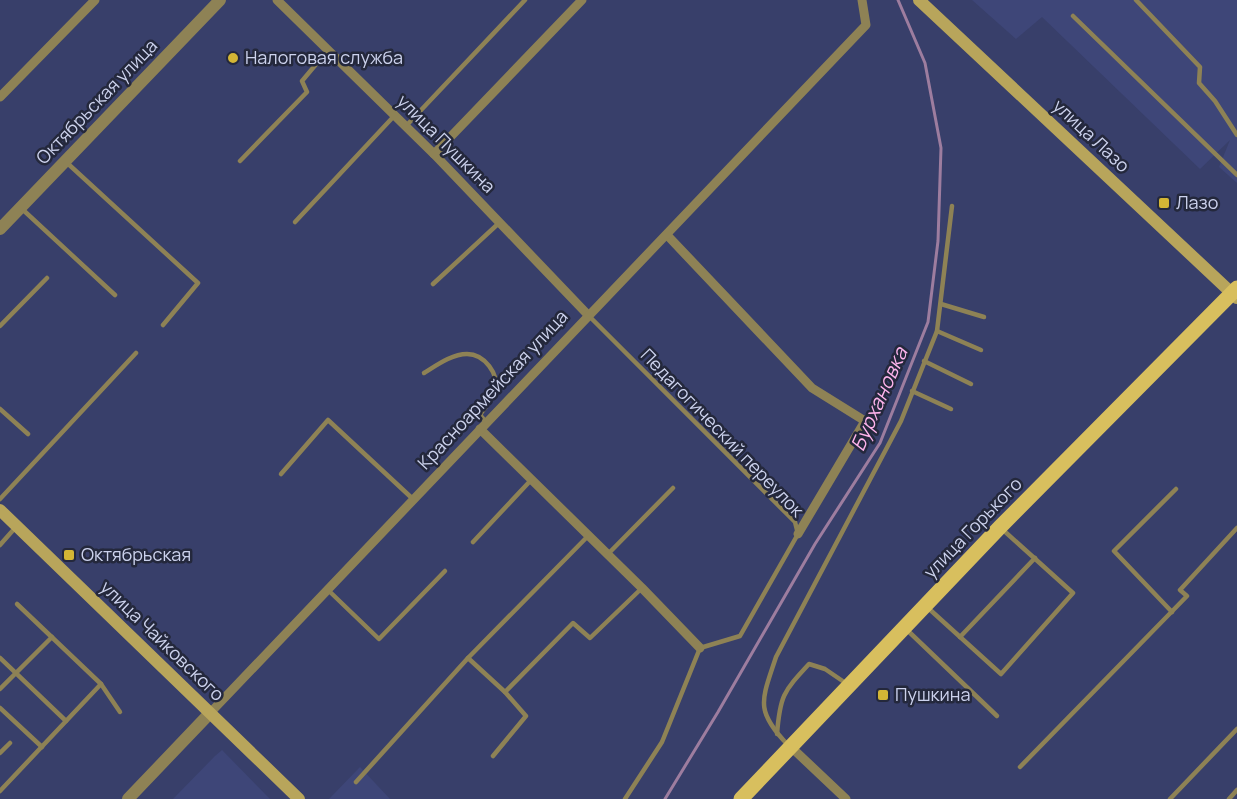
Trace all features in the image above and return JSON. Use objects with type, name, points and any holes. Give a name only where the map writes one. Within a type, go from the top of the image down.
[{"type":"main road","name":"улица Лазо","points":[[920,0],[1235,293]]},
{"type":"main road","name":"улица Горького","points":[[741,799],[1000,527],[1235,293]]},
{"type":"main road","name":"улица Чайковского","points":[[0,510],[299,799]]},
{"type":"street","points":[[0,97],[95,0]]},
{"type":"street","name":"Октябрьская улица","points":[[0,229],[220,0]]},
{"type":"street","name":"улица Пушкина","points":[[277,0],[434,154],[589,316]]},
{"type":"street","name":"Красноармейская улица","points":[[128,799],[866,25],[862,0]]},
{"type":"street","points":[[434,154],[576,2]]},
{"type":"street","points":[[667,235],[812,388],[865,421],[798,534]]},
{"type":"street","points":[[483,425],[532,479],[700,648]]},
{"type":"street","points":[[791,747],[846,799]]},
{"type":"lane","points":[[406,126],[525,0]]},
{"type":"lane","points":[[1136,0],[1200,67],[1199,83],[1215,101],[1237,135]]},
{"type":"lane","points":[[1073,16],[1237,175]]},
{"type":"lane","points":[[240,161],[307,92],[302,81],[328,50]]},
{"type":"lane","points":[[295,222],[395,115]]},
{"type":"lane","points":[[65,161],[198,283],[163,325]]},
{"type":"lane","points":[[791,747],[773,729],[763,711],[767,685],[776,657],[901,421],[937,331],[952,206]]},
{"type":"lane","points":[[21,208],[115,295]]},
{"type":"lane","points":[[433,285],[500,222]]},
{"type":"lane","points":[[0,326],[47,278]]},
{"type":"lane","points":[[941,304],[984,317]]},
{"type":"lane","name":"Педагогический переулок","points":[[589,316],[795,522],[798,534],[740,636],[700,648]]},
{"type":"lane","points":[[937,331],[981,350]]},
{"type":"lane","points":[[0,499],[136,353]]},
{"type":"lane","points":[[424,373],[460,355],[473,354],[483,359],[490,367],[496,387],[493,397],[480,415],[483,425]]},
{"type":"lane","points":[[924,361],[970,384]]},
{"type":"lane","points":[[912,391],[951,409]]},
{"type":"lane","points":[[0,409],[28,435]]},
{"type":"lane","points":[[281,474],[328,420],[414,500]]},
{"type":"lane","points":[[472,542],[532,479]]},
{"type":"lane","points":[[608,554],[674,488]]},
{"type":"lane","points":[[1172,612],[1114,551],[1176,489]]},
{"type":"lane","points":[[0,544],[17,526]]},
{"type":"lane","points":[[925,606],[1001,674],[1073,593],[1000,527]]},
{"type":"lane","points":[[1020,767],[1187,596],[1180,590],[1237,528]]},
{"type":"lane","points":[[356,782],[468,658],[589,536]]},
{"type":"lane","points":[[960,637],[1035,558]]},
{"type":"lane","points":[[328,590],[379,639],[445,571]]},
{"type":"lane","points":[[505,692],[573,623],[590,638],[642,588]]},
{"type":"lane","points":[[17,604],[101,684],[120,712]]},
{"type":"lane","points":[[904,627],[997,716]]},
{"type":"lane","points":[[0,689],[52,637]]},
{"type":"lane","points":[[625,799],[662,742],[700,648]]},
{"type":"lane","points":[[0,658],[66,721]]},
{"type":"lane","points":[[468,658],[505,692],[526,716],[493,756]]},
{"type":"lane","points":[[777,734],[784,693],[809,664],[825,669],[849,686]]},
{"type":"lane","points":[[0,791],[101,684]]},
{"type":"lane","points":[[0,708],[42,747]]},
{"type":"lane","points":[[1170,799],[1237,729]]},
{"type":"lane","points":[[0,753],[10,742]]},
{"type":"lane","points":[[1228,799],[1237,790]]},
{"type":"shaded area","points":[[972,0],[1237,0],[1237,183],[1219,167],[1230,140],[1200,169],[1042,17],[1016,39]]},
{"type":"shaded area","points":[[222,750],[270,799],[173,799],[215,756]]},
{"type":"shaded area","points":[[360,767],[390,799],[329,799]]},
{"type":"waterway","name":"Бурхановка","points":[[665,799],[815,544],[880,443],[928,322],[938,241],[941,148],[925,63],[898,0]]},
{"type":"place","name":"Налоговая служба","points":[[233,58]]},
{"type":"place","name":"Лазо","points":[[1164,203]]},
{"type":"place","name":"Октябрьская","points":[[69,555]]},
{"type":"place","name":"Пушкина","points":[[883,695]]}]
